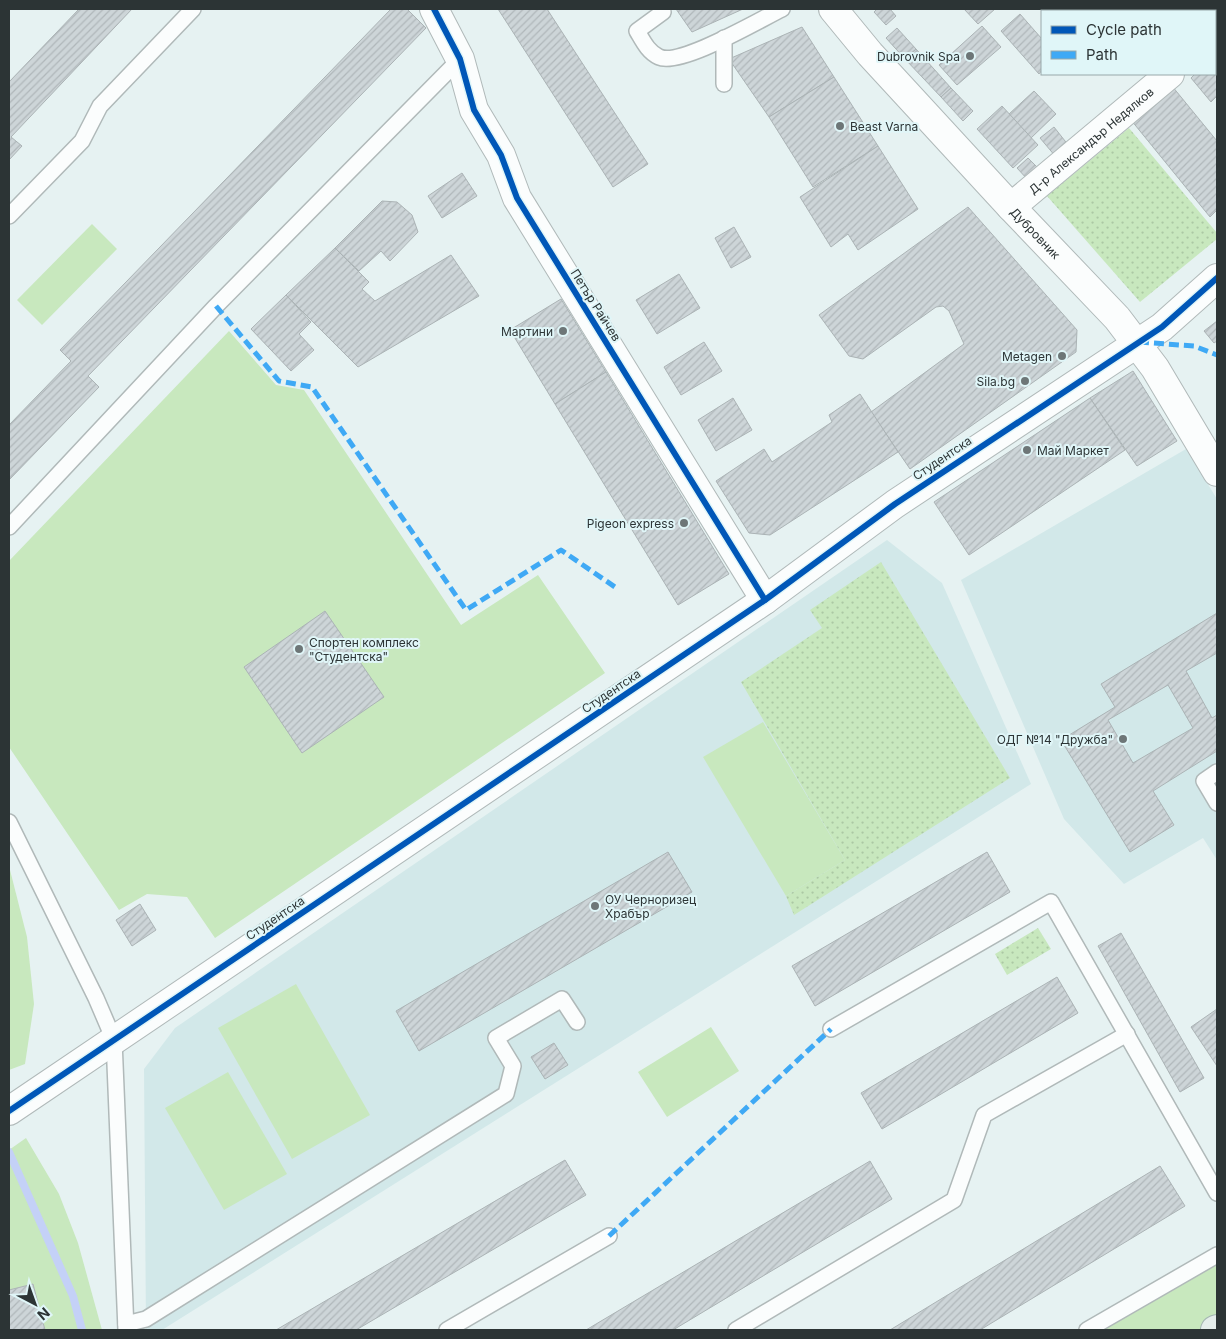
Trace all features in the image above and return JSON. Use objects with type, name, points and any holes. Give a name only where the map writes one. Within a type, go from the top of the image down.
[{"type":"street","name":"Петър Райчев","points":[[434,9],[460,58],[474,110],[501,155],[517,198],[765,600]]},
{"type":"street","name":"Дубровник","points":[[833,9],[870,54],[1011,207],[1117,318],[1156,368],[1217,472]]},
{"type":"street","name":"Д-р Александър Недялков","points":[[1011,207],[1169,75]]},
{"type":"street","name":"Студентска","points":[[17,1106],[765,600],[894,504],[1136,342],[1162,327],[1217,278]]},
{"type":"lane","points":[[9,216],[82,141],[100,106],[193,9]]},
{"type":"lane","points":[[663,12],[636,31],[650,52],[660,58],[672,60],[724,38],[782,9]]},
{"type":"lane","points":[[724,38],[724,84]]},
{"type":"lane","points":[[9,527],[216,306],[460,58]]},
{"type":"lane","points":[[1217,772],[1204,781],[1217,803]]},
{"type":"lane","points":[[9,822],[96,998],[114,1040],[126,1327],[146,1318],[506,1094],[513,1066],[496,1038],[562,999],[577,1022]]},
{"type":"lane","points":[[831,1029],[1051,902],[1217,1193]]},
{"type":"lane","points":[[736,1330],[954,1200],[984,1115],[1127,1034]]},
{"type":"lane","points":[[447,1330],[609,1236]]},
{"type":"lane","points":[[1087,1330],[1217,1255]]},
{"type":"shaded area","name":"ОДГ №14 \"Дружба\"","points":[[1186,449],[1217,499],[1217,860],[1203,838],[1124,884],[1064,819],[961,580]]},
{"type":"shaded area","name":"ОУ Черноризец Храбър","points":[[887,540],[942,583],[1031,784],[162,1330],[146,1330],[144,1069],[175,1028]]},
{"type":"green space","points":[[1129,128],[1217,233],[1217,239],[1140,302],[1047,196]]},
{"type":"green space","points":[[92,224],[117,249],[42,325],[17,300]]},
{"type":"green space","name":"Спортен комплекс \"Студентска\"","points":[[229,331],[276,385],[304,390],[461,625],[538,575],[605,673],[215,938],[187,897],[147,894],[119,910],[9,747],[9,561]]},
{"type":"green space","points":[[881,562],[1010,778],[794,915],[786,896],[845,860],[741,682],[822,628],[810,610]]},
{"type":"green space","points":[[763,722],[845,860],[786,896],[703,757]]},
{"type":"green space","points":[[9,866],[27,937],[34,1004],[25,1064],[9,1070]]},
{"type":"green space","points":[[1038,928],[1051,949],[1007,975],[995,954]]},
{"type":"green space","points":[[296,984],[370,1115],[292,1159],[218,1028]]},
{"type":"green space","points":[[711,1027],[739,1071],[667,1117],[638,1072]]},
{"type":"green space","points":[[228,1072],[287,1174],[224,1210],[165,1108]]},
{"type":"green space","points":[[26,1138],[59,1194],[78,1243],[102,1330],[45,1330],[33,1284],[9,1290],[9,1150]]},
{"type":"green space","points":[[1217,1255],[1217,1328],[1213,1330],[1087,1330]]},
{"type":"building","points":[[79,9],[132,9],[11,137],[22,146],[9,160],[9,82]]},
{"type":"building","points":[[391,9],[407,9],[426,28],[88,376],[99,387],[9,480],[9,425],[71,361],[60,350]]},
{"type":"building","points":[[498,9],[547,9],[648,164],[613,187]]},
{"type":"building","points":[[676,9],[743,9],[692,32]]},
{"type":"building","points":[[877,9],[890,9],[896,16],[886,25],[874,12]]},
{"type":"building","points":[[964,9],[995,9],[978,24]]},
{"type":"building","points":[[1020,14],[1041,38],[1041,71],[1039,74],[1001,31]]},
{"type":"building","name":"Dubrovnik Spa","points":[[982,26],[1001,47],[957,85],[939,65]]},
{"type":"building","points":[[802,27],[834,77],[769,117],[729,59]]},
{"type":"building","points":[[897,28],[916,49],[905,59],[886,38]]},
{"type":"building","points":[[916,49],[951,88],[941,97],[905,59]]},
{"type":"building","points":[[1217,54],[1217,96],[1211,102],[1191,78],[1194,75],[1216,75]]},
{"type":"building","points":[[834,77],[878,146],[813,187],[769,117]]},
{"type":"building","points":[[1172,86],[1217,141],[1217,210],[1210,217],[1131,120]]},
{"type":"building","points":[[951,88],[973,111],[963,121],[941,97]]},
{"type":"building","points":[[1034,91],[1056,114],[1031,138],[1009,114]]},
{"type":"building","points":[[1002,106],[1038,145],[1013,168],[977,129]]},
{"type":"building","points":[[1054,127],[1069,146],[1056,157],[1040,138]]},
{"type":"building","points":[[878,146],[918,209],[858,250],[848,234],[831,247],[800,197]]},
{"type":"building","points":[[1028,158],[1039,169],[1028,180],[1017,168]]},
{"type":"building","points":[[462,173],[477,196],[442,218],[428,196]]},
{"type":"building","points":[[382,201],[397,202],[412,215],[418,232],[390,261],[381,251],[359,271],[335,248]]},
{"type":"building","points":[[968,207],[1077,330],[1076,352],[910,469],[871,412],[964,344],[949,311],[943,306],[936,307],[863,359],[849,356],[819,315]]},
{"type":"building","points":[[734,227],[751,257],[731,268],[715,238]]},
{"type":"building","points":[[335,248],[369,282],[362,289],[375,301],[451,255],[479,296],[358,367],[286,295]]},
{"type":"building","points":[[679,274],[700,308],[657,334],[636,300]]},
{"type":"building","points":[[286,295],[311,322],[299,334],[314,350],[291,371],[251,329]]},
{"type":"building","points":[[561,299],[606,372],[555,404],[510,330]]},
{"type":"building","points":[[1217,321],[1217,341],[1214,343],[1204,331]]},
{"type":"building","points":[[704,342],[722,371],[681,395],[664,367]]},
{"type":"building","points":[[1133,371],[1177,441],[1137,466],[1090,398]]},
{"type":"building","points":[[606,372],[729,574],[678,605],[555,404]]},
{"type":"building","points":[[860,394],[898,452],[770,535],[749,533],[716,481],[764,449],[772,462],[832,422],[829,415]]},
{"type":"building","points":[[733,398],[752,430],[716,451],[698,420]]},
{"type":"building","points":[[1090,398],[1125,450],[969,555],[934,502]]},
{"type":"building","points":[[325,611],[384,697],[302,753],[244,667]]},
{"type":"building","points":[[1217,613],[1217,653],[1186,671],[1212,718],[1217,715],[1217,751],[1153,791],[1174,825],[1130,852],[1061,740],[1115,707],[1101,684]],"holes":[[[1168,685],[1193,728],[1133,763],[1108,720]]]},
{"type":"building","points":[[668,852],[692,892],[419,1051],[396,1011]]},
{"type":"building","points":[[987,852],[1010,892],[815,1006],[792,966]]},
{"type":"building","points":[[140,904],[156,930],[132,946],[116,920]]},
{"type":"building","points":[[1121,933],[1204,1078],[1180,1092],[1098,946]]},
{"type":"building","points":[[1057,977],[1078,1013],[882,1129],[861,1093]]},
{"type":"building","points":[[1217,1009],[1217,1066],[1191,1027]]},
{"type":"building","points":[[554,1043],[568,1065],[545,1079],[531,1057]]},
{"type":"building","points":[[565,1160],[586,1195],[356,1330],[276,1330]]},
{"type":"building","points":[[870,1161],[892,1199],[673,1330],[586,1330]]},
{"type":"building","points":[[1160,1166],[1185,1206],[980,1330],[890,1330]]},
{"type":"building","points":[[33,1284],[45,1330],[9,1330],[9,1290]]},
{"type":"waterway","points":[[9,1152],[73,1296],[82,1330]]},
{"type":"marked path","points":[[216,306],[279,381],[312,387],[466,610],[561,550],[615,587]]},
{"type":"marked path","points":[[1139,342],[1194,346],[1217,355]]},
{"type":"marked path","points":[[609,1236],[831,1029]]},
{"type":"cycle path","points":[[434,9],[460,59],[474,110],[501,155],[517,198],[765,600]]},
{"type":"cycle path","points":[[9,1111],[765,600],[895,504],[1162,327],[1217,278]]},
{"type":"place","name":"Dubrovnik Spa","points":[[970,56]]},
{"type":"place","name":"Beast Varna","points":[[840,126]]},
{"type":"place","name":"Мартини","points":[[563,331]]},
{"type":"place","name":"Metagen","points":[[1062,356]]},
{"type":"place","name":"Sila.bg","points":[[1025,381]]},
{"type":"place","name":"Май Маркет","points":[[1027,450]]},
{"type":"place","name":"Pigeon express","points":[[684,523]]},
{"type":"place","name":"Спортен комплекс \"Студентска\"","points":[[299,649]]},
{"type":"place","name":"ОДГ №14 \"Дружба\"","points":[[1123,739]]},
{"type":"place","name":"ОУ Черноризец Храбър","points":[[595,906]]}]
